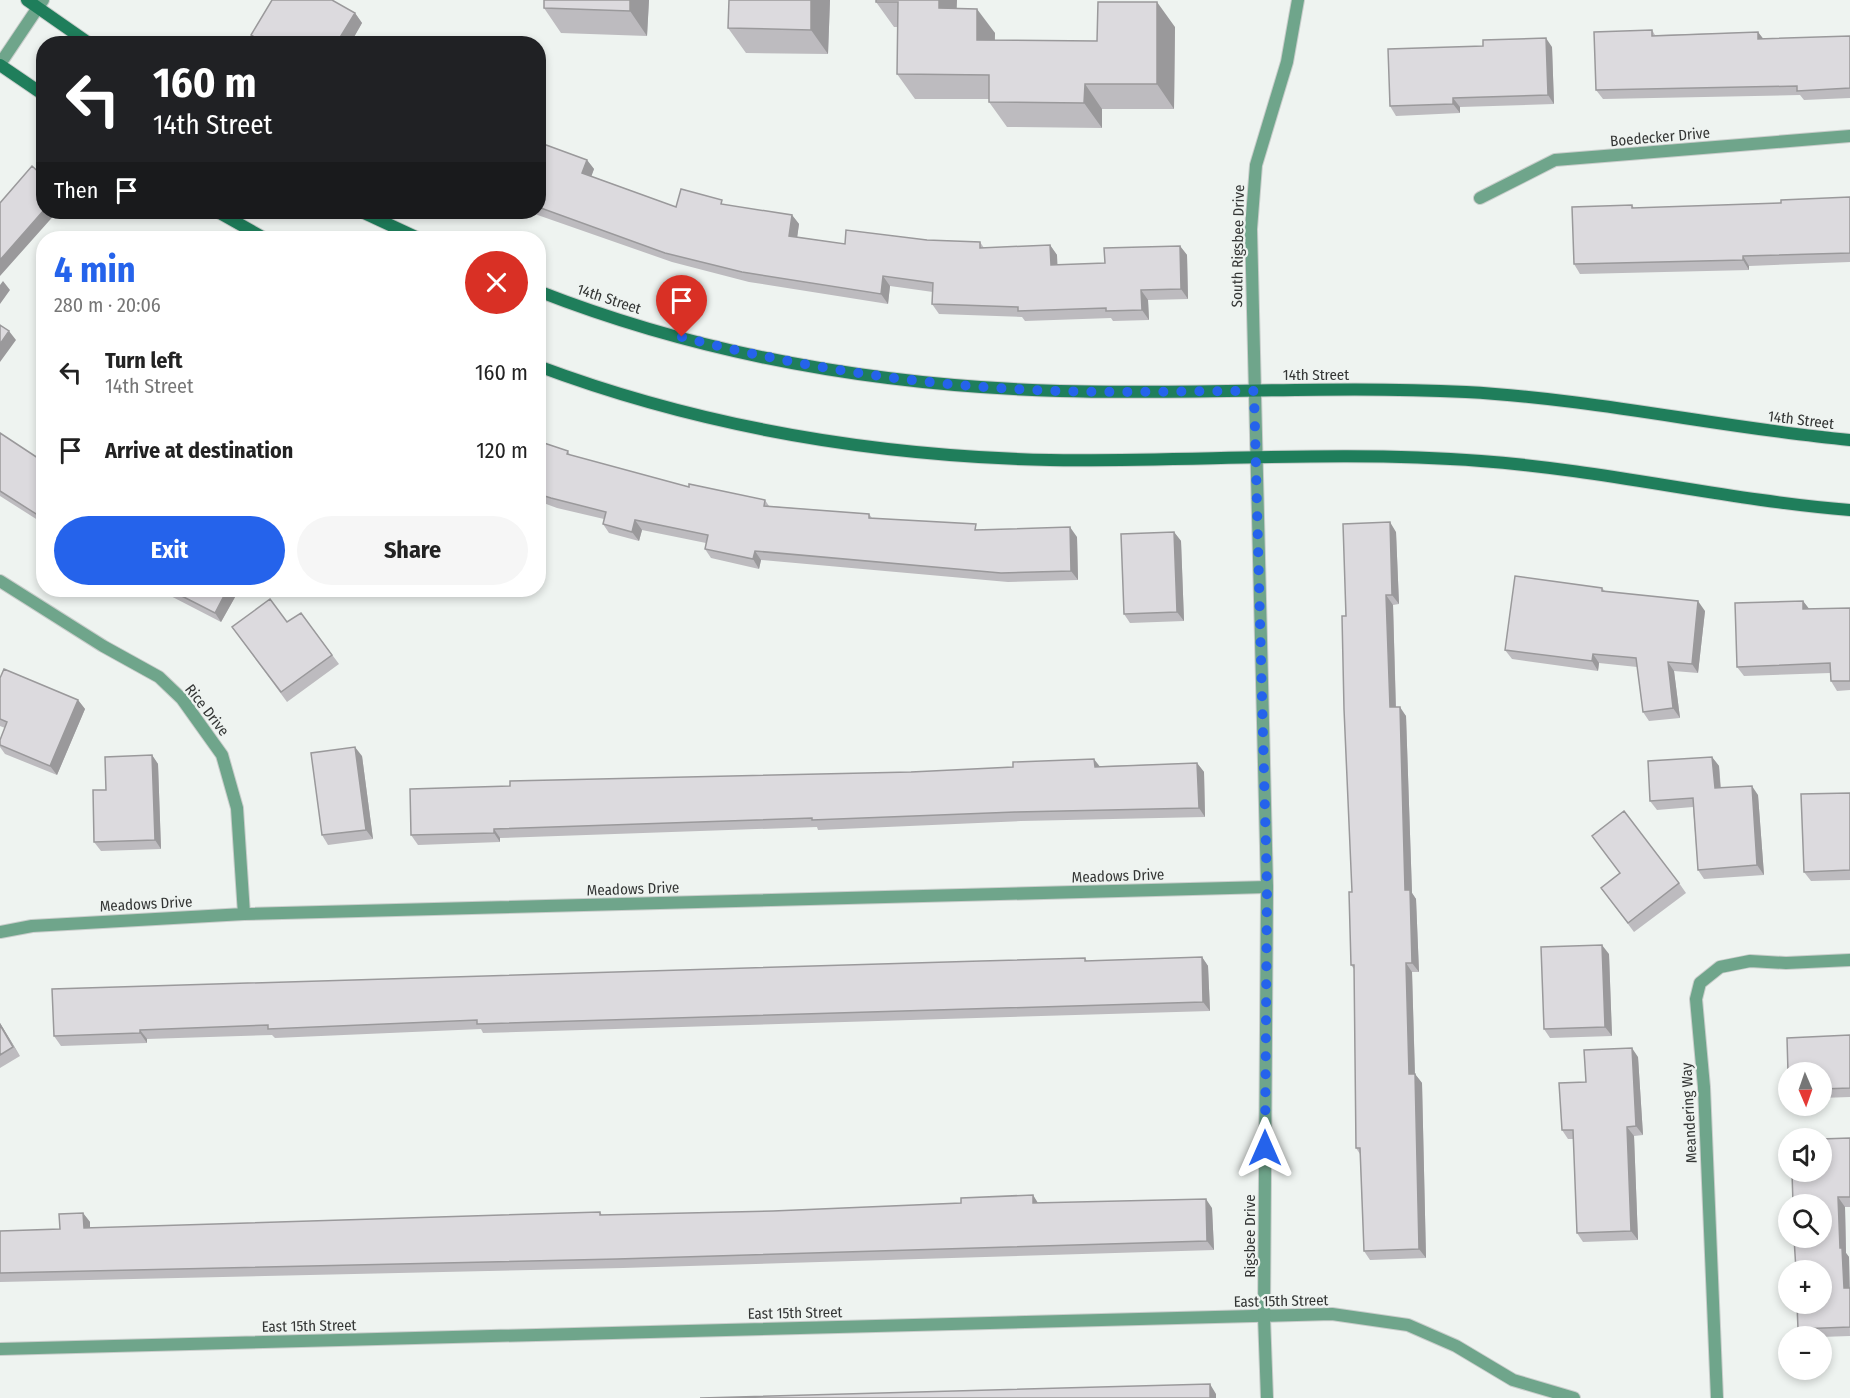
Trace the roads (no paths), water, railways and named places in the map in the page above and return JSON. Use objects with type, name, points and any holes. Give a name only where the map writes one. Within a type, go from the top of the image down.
[{"type":"main road","points":[[27,0],[40,4],[80,36]]},
{"type":"main road","points":[[0,65],[36,90]]},
{"type":"main road","points":[[230,219],[252,231]]},
{"type":"main road","points":[[377,219],[403,231]]},
{"type":"main road","name":"14th Street","points":[[546,294],[619,320],[682,337],[748,354],[853,373],[961,385],[1057,391],[1403,390],[1528,397],[1850,441]]},
{"type":"main road","points":[[546,369],[605,388],[713,418],[881,449],[995,459],[1392,457],[1530,465],[1758,500],[1850,510]]},
{"type":"street","name":"South Rigsbee Drive","points":[[1254,391],[1252,195],[1256,165],[1287,63],[1298,0]]},
{"type":"street","points":[[0,65],[40,4]]},
{"type":"street","name":"Boedecker Drive","points":[[1480,198],[1555,160],[1850,136]]},
{"type":"street","name":"Rigsbee Drive","points":[[1254,391],[1267,887],[1264,1316],[1267,1398]]},
{"type":"street","name":"Rice Drive","points":[[0,581],[103,646],[159,677],[182,699],[222,755],[237,808],[244,914]]},
{"type":"street","name":"Meadows Drive","points":[[0,932],[32,926],[244,914],[1267,887]]},
{"type":"street","name":"Meandering Way","points":[[1717,1398],[1704,1087],[1696,999],[1701,983],[1720,967],[1750,961],[1786,963],[1850,960]]},
{"type":"street","name":"East 15th Street","points":[[0,1348],[1332,1314],[1408,1324],[1456,1346],[1513,1380],[1574,1398]]}]
